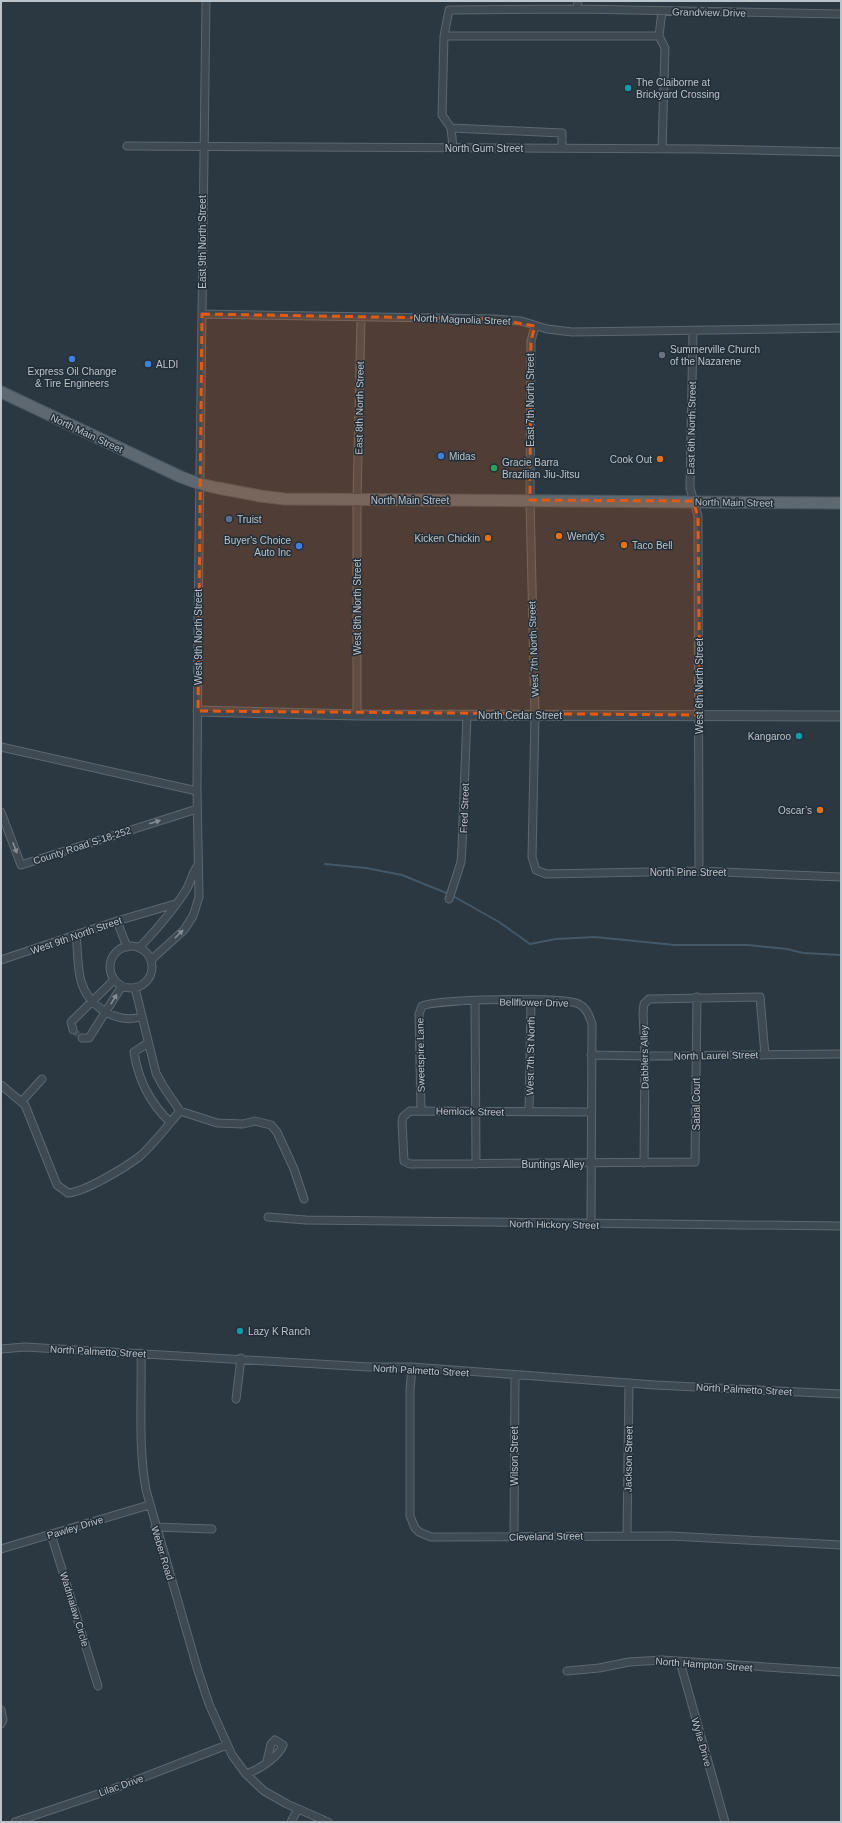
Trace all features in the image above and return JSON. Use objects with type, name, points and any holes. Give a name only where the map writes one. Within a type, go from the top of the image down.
[{"type":"main road","name":"North Main Street","points":[[1,392],[164,470],[200,484],[260,496],[286,499],[357,500],[693,501],[841,504]]},
{"type":"street","name":"East 9th North Street","points":[[200,484],[206,1]]},
{"type":"street","name":"Grandview Drive","points":[[444,36],[449,10],[577,5],[662,11],[841,14]]},
{"type":"street","points":[[662,11],[659,36],[665,48],[662,149]]},
{"type":"street","points":[[453,148],[451,128],[442,115],[444,36],[659,36]]},
{"type":"street","points":[[451,128],[562,133],[562,148]]},
{"type":"street","name":"North Gum Street","points":[[127,146],[562,148],[841,152]]},
{"type":"street","name":"North Magnolia Street","points":[[202,314],[496,319],[521,321],[547,329],[572,332],[841,328]]},
{"type":"street","name":"East 8th North Street","points":[[357,500],[361,317]]},
{"type":"street","name":"East 7th North Street","points":[[530,500],[531,341],[535,326]]},
{"type":"street","name":"East 6th North Street","points":[[693,331],[690,488],[693,501]]},
{"type":"street","name":"West 9th North Street","points":[[150,960],[184,930],[193,916],[199,892],[197,791],[200,484]]},
{"type":"street","name":"West 8th North Street","points":[[357,500],[357,715]]},
{"type":"street","name":"West 7th North Street","points":[[530,500],[535,715],[532,857],[536,870]]},
{"type":"street","name":"West 6th North Street","points":[[693,501],[698,516],[700,871]]},
{"type":"street","name":"North Cedar Street","points":[[198,712],[357,715],[841,716]]},
{"type":"street","name":"Fred Street","points":[[449,899],[461,862],[467,715]]},
{"type":"street","points":[[1,747],[197,791]]},
{"type":"street","name":"County Road S-18-252","points":[[1,812],[21,865],[197,809]]},
{"type":"street","name":"West 9th North Street","points":[[140,948],[157,929],[187,889],[193,871],[198,865]]},
{"type":"street","name":"North Pine Street","points":[[536,870],[546,874],[700,871],[841,877]]},
{"type":"street","points":[[187,889],[199,892]]},
{"type":"street","name":"West 9th North Street","points":[[1,960],[117,921],[175,904]]},
{"type":"street","points":[[117,921],[128,947]]},
{"type":"street","points":[[76,935],[81,980],[85,992],[106,1013],[126,1019],[141,1017]]},
{"type":"street","points":[[128,947],[140,948],[145,952],[150,960],[152,971],[149,978],[145,983],[135,988],[122,986],[114,980],[111,974],[111,960],[120,950],[128,947]]},
{"type":"street","points":[[73,1030],[71,1022],[114,980]]},
{"type":"street","points":[[82,1038],[89,1038],[122,986]]},
{"type":"street","points":[[135,988],[156,1074],[162,1086],[180,1111],[217,1123],[243,1124],[255,1122],[271,1124],[277,1132],[294,1169],[304,1200]]},
{"type":"street","points":[[696,997],[760,997],[765,1055]]},
{"type":"street","name":"Sabal Court","points":[[696,997],[696,1162]]},
{"type":"street","name":"Dabblers Alley","points":[[644,1163],[644,1004],[649,1000],[696,997]]},
{"type":"street","name":"Bellflower Drive","points":[[475,1001],[558,1000],[577,1003],[588,1012],[592,1024],[591,1224]]},
{"type":"street","points":[[475,1001],[476,1164]]},
{"type":"street","name":"Sweetspire Lane","points":[[421,1111],[420,1009],[427,1004],[436,1002],[475,1001]]},
{"type":"street","name":"West 7th St North","points":[[529,1112],[531,1001]]},
{"type":"street","points":[[148,1043],[134,1052],[135,1063],[140,1079],[151,1098],[161,1113],[170,1122]]},
{"type":"street","name":"North Laurel Street","points":[[591,1055],[696,1056],[841,1054]]},
{"type":"street","points":[[22,1101],[42,1079]]},
{"type":"street","points":[[1,1085],[25,1105],[57,1185],[68,1193],[75,1193],[98,1182],[139,1156],[180,1111]]},
{"type":"street","name":"Hemlock Street","points":[[410,1164],[404,1161],[402,1122],[403,1117],[410,1111],[591,1112]]},
{"type":"street","name":"Buntings Alley","points":[[410,1164],[592,1164],[696,1162]]},
{"type":"street","name":"North Hickory Street","points":[[268,1217],[306,1220],[841,1226]]},
{"type":"street","name":"North Palmetto Street","points":[[1,1349],[24,1347],[241,1358],[369,1367],[412,1367],[514,1376],[841,1394]]},
{"type":"street","name":"Weber Road","points":[[141,1353],[143,1472],[149,1505],[198,1671],[227,1745],[246,1774],[264,1790],[298,1809],[328,1822]]},
{"type":"street","points":[[236,1399],[241,1358]]},
{"type":"street","name":"Cleveland Street","points":[[412,1367],[410,1390],[410,1516],[415,1528],[419,1532],[431,1537],[627,1535],[693,1536],[841,1545]]},
{"type":"street","name":"Wilson Street","points":[[514,1376],[514,1536]]},
{"type":"street","name":"Jackson Street","points":[[627,1535],[629,1383]]},
{"type":"street","name":"Pawley Drive","points":[[1,1549],[149,1505]]},
{"type":"street","points":[[155,1528],[212,1529]]},
{"type":"street","name":"Wadmalaw Circle","points":[[51,1534],[98,1686]]},
{"type":"street","name":"North Hampton Street","points":[[567,1671],[599,1668],[629,1662],[662,1660],[841,1672]]},
{"type":"street","name":"Wylie Drive","points":[[680,1662],[725,1822]]},
{"type":"street","points":[[1,1710],[3,1720],[1,1724]]},
{"type":"street","name":"Lilac Drive","points":[[15,1822],[120,1786],[227,1745]]},
{"type":"street","points":[[246,1774],[267,1761]]},
{"type":"street","points":[[291,1822],[298,1809]]},
{"type":"highlighted area","points":[[202,314],[495,319],[535,326],[531,341],[530,500],[693,501],[698,516],[700,715],[198,711]]},
{"type":"waterway","points":[[325,864],[366,868],[402,875],[449,894]]},
{"type":"waterway","points":[[453,896],[499,922],[530,944],[556,939],[595,937],[675,945],[748,945],[787,949],[803,953],[841,955]]},
{"type":"tunnel","points":[[73,1030],[82,1038]]},
{"type":"place","name":"The Claiborne at Brickyard Crossing","points":[[628,88]]},
{"type":"place","name":"Summerville Church of the Nazarene","points":[[662,355]]},
{"type":"place","name":"Express Oil Change & Tire Engineers","points":[[72,359]]},
{"type":"place","name":"ALDI","points":[[148,364]]},
{"type":"place","name":"Midas","points":[[441,456]]},
{"type":"place","name":"Cook Out","points":[[660,459]]},
{"type":"place","name":"Gracie Barra Brazilian Jiu-Jitsu","points":[[494,468]]},
{"type":"place","name":"Truist","points":[[229,519]]},
{"type":"place","name":"Wendy's","points":[[559,536]]},
{"type":"place","name":"Kicken Chickin","points":[[488,538]]},
{"type":"place","name":"Taco Bell","points":[[624,545]]},
{"type":"place","name":"Buyer's Choice Auto Inc","points":[[299,546]]},
{"type":"place","name":"Kangaroo","points":[[799,736]]},
{"type":"place","name":"Oscar’s","points":[[820,810]]},
{"type":"place","name":"Lazy K Ranch","points":[[240,1331]]}]
